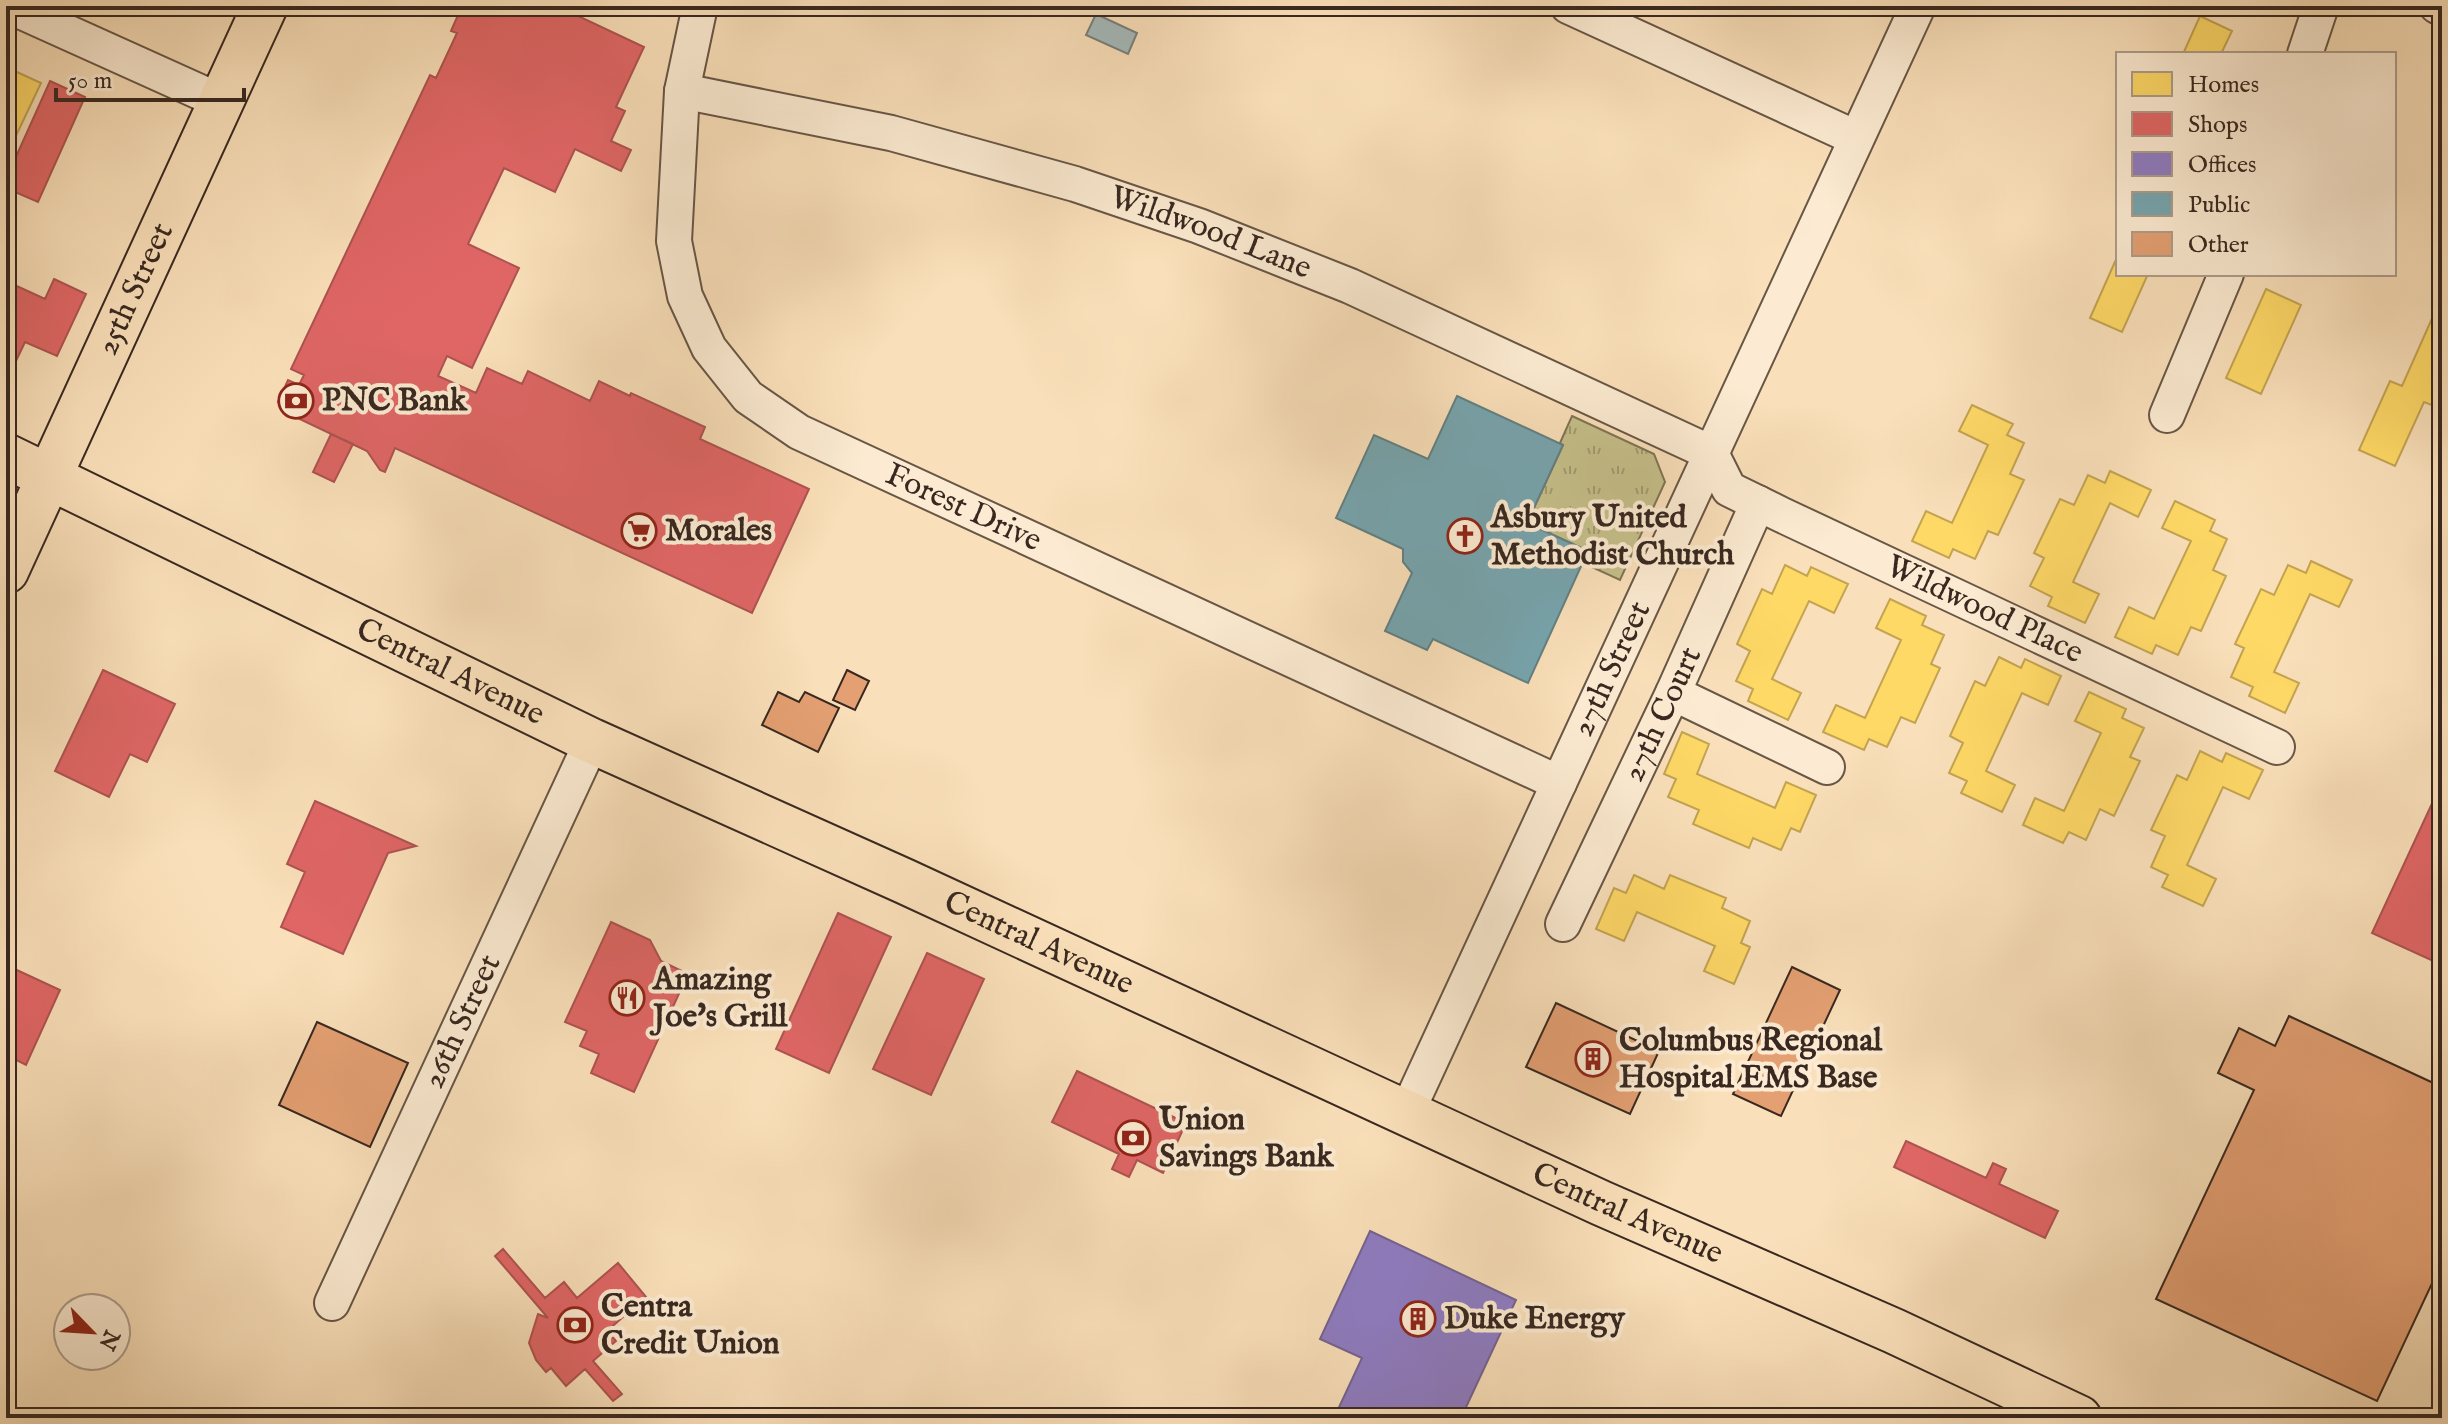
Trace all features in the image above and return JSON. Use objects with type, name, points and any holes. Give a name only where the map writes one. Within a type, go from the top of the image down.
[{"type":"main road","name":"25th Street","points":[[6,571],[265,6]]},
{"type":"main road","name":"Central Avenue","points":[[6,456],[592,741],[904,881],[1601,1203],[1894,1331],[2079,1418]]},
{"type":"street","points":[[9,6],[222,102]]},
{"type":"street","name":"Forest Drive","points":[[700,6],[682,91],[674,241],[685,296],[709,348],[748,397],[799,432],[1559,783]]},
{"type":"street","points":[[1568,6],[1856,138]]},
{"type":"street","name":"27th Street","points":[[1407,1112],[1918,6]]},
{"type":"street","points":[[2306,52],[2321,6]]},
{"type":"street","name":"Wildwood Lane","points":[[682,91],[891,133],[1075,184],[1199,226],[1350,286],[1711,453]]},
{"type":"street","points":[[2167,415],[2225,276]]},
{"type":"street","name":"Wildwood Place","points":[[1711,453],[1729,489],[2277,747]]},
{"type":"street","name":"27th Court","points":[[1563,924],[1673,693],[1758,503]]},
{"type":"street","points":[[1673,693],[1827,767]]},
{"type":"street","name":"26th Street","points":[[332,1303],[592,741]]},
{"type":"green space","points":[[1572,416],[1654,454],[1665,482],[1620,580],[1583,563],[1588,551],[1527,523],[1563,445],[1560,443]]},
{"type":"shaded area","points":[[1096,14],[1137,33],[1128,54],[1086,35]]},
{"type":"building: Homes","points":[[2200,16],[2232,31],[2222,52],[2184,52]]},
{"type":"building: Homes","points":[[6,67],[41,83],[15,138],[6,134]]},
{"type":"building: Homes","points":[[2116,260],[2116,276],[2147,276],[2122,332],[2090,318]]},
{"type":"building: Homes","points":[[2266,289],[2301,305],[2261,394],[2226,378]]},
{"type":"building: Homes","points":[[2442,296],[2442,395],[2437,407],[2424,402],[2395,466],[2359,450],[2390,381],[2402,386]]},
{"type":"building: Homes","points":[[1972,405],[2013,424],[2007,435],[2024,443],[2010,474],[2024,480],[1998,535],[1988,531],[1975,559],[1953,549],[1949,558],[1912,541],[1926,511],[1952,523],[1988,445],[1959,431]]},
{"type":"building: Homes","points":[[2110,471],[2151,490],[2138,517],[2110,503],[2073,582],[2099,594],[2085,623],[2048,606],[2052,597],[2030,586],[2044,558],[2034,553],[2060,499],[2074,505],[2088,475],[2105,483]]},
{"type":"building: Homes","points":[[2175,501],[2215,520],[2210,531],[2227,539],[2213,570],[2226,576],[2201,631],[2191,627],[2178,655],[2156,645],[2152,654],[2115,637],[2129,607],[2154,619],[2191,541],[2162,528]]},
{"type":"building: Homes","points":[[2311,561],[2352,580],[2339,607],[2310,594],[2274,672],[2299,683],[2285,713],[2249,696],[2253,687],[2231,677],[2244,648],[2235,644],[2261,589],[2274,595],[2288,565],[2306,573]]},
{"type":"building: Homes","points":[[1785,565],[1807,576],[1811,567],[1848,584],[1834,613],[1809,601],[1772,679],[1801,693],[1788,720],[1748,701],[1753,689],[1736,681],[1750,651],[1737,644],[1762,589],[1772,594]]},
{"type":"building: Homes","points":[[1890,599],[1926,616],[1922,625],[1944,635],[1931,664],[1940,668],[1915,723],[1901,717],[1887,747],[1869,739],[1864,750],[1823,732],[1836,705],[1865,718],[1901,640],[1876,628]]},
{"type":"building: Homes","points":[[1999,657],[2021,668],[2025,659],[2061,676],[2048,705],[2022,693],[1986,771],[2015,785],[2002,812],[1961,793],[1967,781],[1949,773],[1963,743],[1950,736],[1975,681],[1985,686]]},
{"type":"building: Homes","points":[[2089,692],[2126,709],[2122,718],[2144,728],[2130,757],[2140,761],[2114,816],[2100,809],[2086,840],[2069,832],[2063,843],[2023,825],[2035,798],[2064,811],[2101,733],[2075,721]]},
{"type":"building: Homes","points":[[1682,732],[1709,744],[1697,774],[1775,808],[1786,782],[1816,795],[1800,832],[1791,828],[1781,850],[1753,838],[1749,848],[1693,824],[1699,810],[1668,797],[1676,779],[1664,774]]},
{"type":"building: Homes","points":[[2200,751],[2222,762],[2226,753],[2263,770],[2249,799],[2223,787],[2187,865],[2216,879],[2203,906],[2162,887],[2168,875],[2151,867],[2165,836],[2151,830],[2177,775],[2187,780]]},
{"type":"building: Homes","points":[[1634,875],[1664,889],[1670,875],[1726,898],[1722,908],[1750,921],[1741,943],[1750,947],[1734,984],[1704,971],[1715,946],[1637,912],[1624,941],[1596,929],[1614,888],[1626,893]]},
{"type":"building: Shops","points":[[462,6],[557,6],[644,47],[616,107],[625,111],[611,141],[631,150],[621,171],[575,149],[555,192],[504,168],[468,244],[519,268],[472,368],[447,356],[438,376],[476,393],[487,368],[522,384],[528,371],[590,401],[599,381],[705,427],[700,439],[809,489],[752,613],[395,448],[385,472],[380,470],[367,451],[283,411],[286,406],[278,402],[288,380],[299,385],[304,375],[291,369],[430,75],[436,78],[457,33],[451,31]]},
{"type":"building: Shops","points":[[50,81],[85,97],[38,202],[6,188],[6,179]]},
{"type":"building: Shops","points":[[54,279],[86,294],[57,356],[25,342],[6,382],[6,281],[45,299]]},
{"type":"building: Shops","points":[[331,434],[353,444],[334,482],[313,472]]},
{"type":"building: Shops","points":[[103,670],[175,704],[147,762],[130,754],[109,797],[55,771]]},
{"type":"building: Shops","points":[[2442,782],[2442,965],[2372,933]]},
{"type":"building: Shops","points":[[315,801],[416,846],[388,853],[343,954],[281,927],[305,872],[287,864]]},
{"type":"building: Shops","points":[[838,913],[891,937],[829,1073],[776,1049]]},
{"type":"building: Shops","name":"Amazing Joe's Grill","points":[[611,922],[650,940],[661,961],[688,974],[634,1092],[591,1073],[599,1054],[580,1046],[587,1031],[565,1022]]},
{"type":"building: Shops","points":[[927,953],[984,979],[931,1095],[873,1069]]},
{"type":"building: Shops","points":[[6,965],[60,990],[26,1065],[6,1055]]},
{"type":"building: Shops","name":"Union Savings Bank","points":[[1077,1071],[1186,1123],[1163,1173],[1137,1160],[1129,1177],[1112,1169],[1119,1154],[1052,1122]]},
{"type":"building: Shops","points":[[1906,1141],[1986,1178],[1993,1163],[2006,1169],[1999,1184],[2058,1211],[2045,1238],[1894,1167]]},
{"type":"building: Shops","name":"Centra Credit Union","points":[[503,1249],[545,1298],[564,1282],[577,1298],[618,1263],[646,1297],[607,1331],[616,1341],[593,1361],[622,1394],[613,1401],[585,1369],[566,1386],[551,1368],[546,1372],[536,1360],[529,1343],[538,1314],[548,1318],[495,1256]]},
{"type":"building: Offices","name":"Duke Energy","points":[[1370,1231],[1516,1300],[1461,1418],[1334,1418],[1362,1358],[1320,1339]]},
{"type":"building: Public","name":"Asbury United Methodist Church","points":[[1457,396],[1563,445],[1527,523],[1588,551],[1528,683],[1433,639],[1427,650],[1385,631],[1412,573],[1403,562],[1403,549],[1336,518],[1374,435],[1428,459]]},
{"type":"building: Other","points":[[847,670],[869,681],[855,710],[833,700]]},
{"type":"building: Other","points":[[778,692],[799,702],[805,692],[839,708],[818,752],[762,725]]},
{"type":"building: Other","points":[[1792,967],[1840,990],[1781,1116],[1733,1094]]},
{"type":"building: Other","name":"Columbus Regional Hospital EMS Base","points":[[1556,1003],[1659,1051],[1630,1114],[1526,1067]]},
{"type":"building: Other","points":[[2289,1016],[2442,1087],[2442,1262],[2377,1401],[2156,1299],[2254,1090],[2218,1073],[2239,1028],[2275,1046]]},
{"type":"building: Other","points":[[317,1022],[408,1063],[370,1147],[279,1105]]},
{"type":"place","name":"PNC Bank","points":[[296,401]]},
{"type":"place","name":"Morales","points":[[639,531]]},
{"type":"place","name":"Asbury United Methodist Church","points":[[1465,536]]},
{"type":"place","name":"Amazing Joe's Grill","points":[[627,998]]},
{"type":"place","name":"Columbus Regional Hospital EMS Base","points":[[1593,1059]]},
{"type":"place","name":"Union Savings Bank","points":[[1133,1138]]},
{"type":"place","name":"Duke Energy","points":[[1418,1319]]},
{"type":"place","name":"Centra Credit Union","points":[[575,1325]]}]
